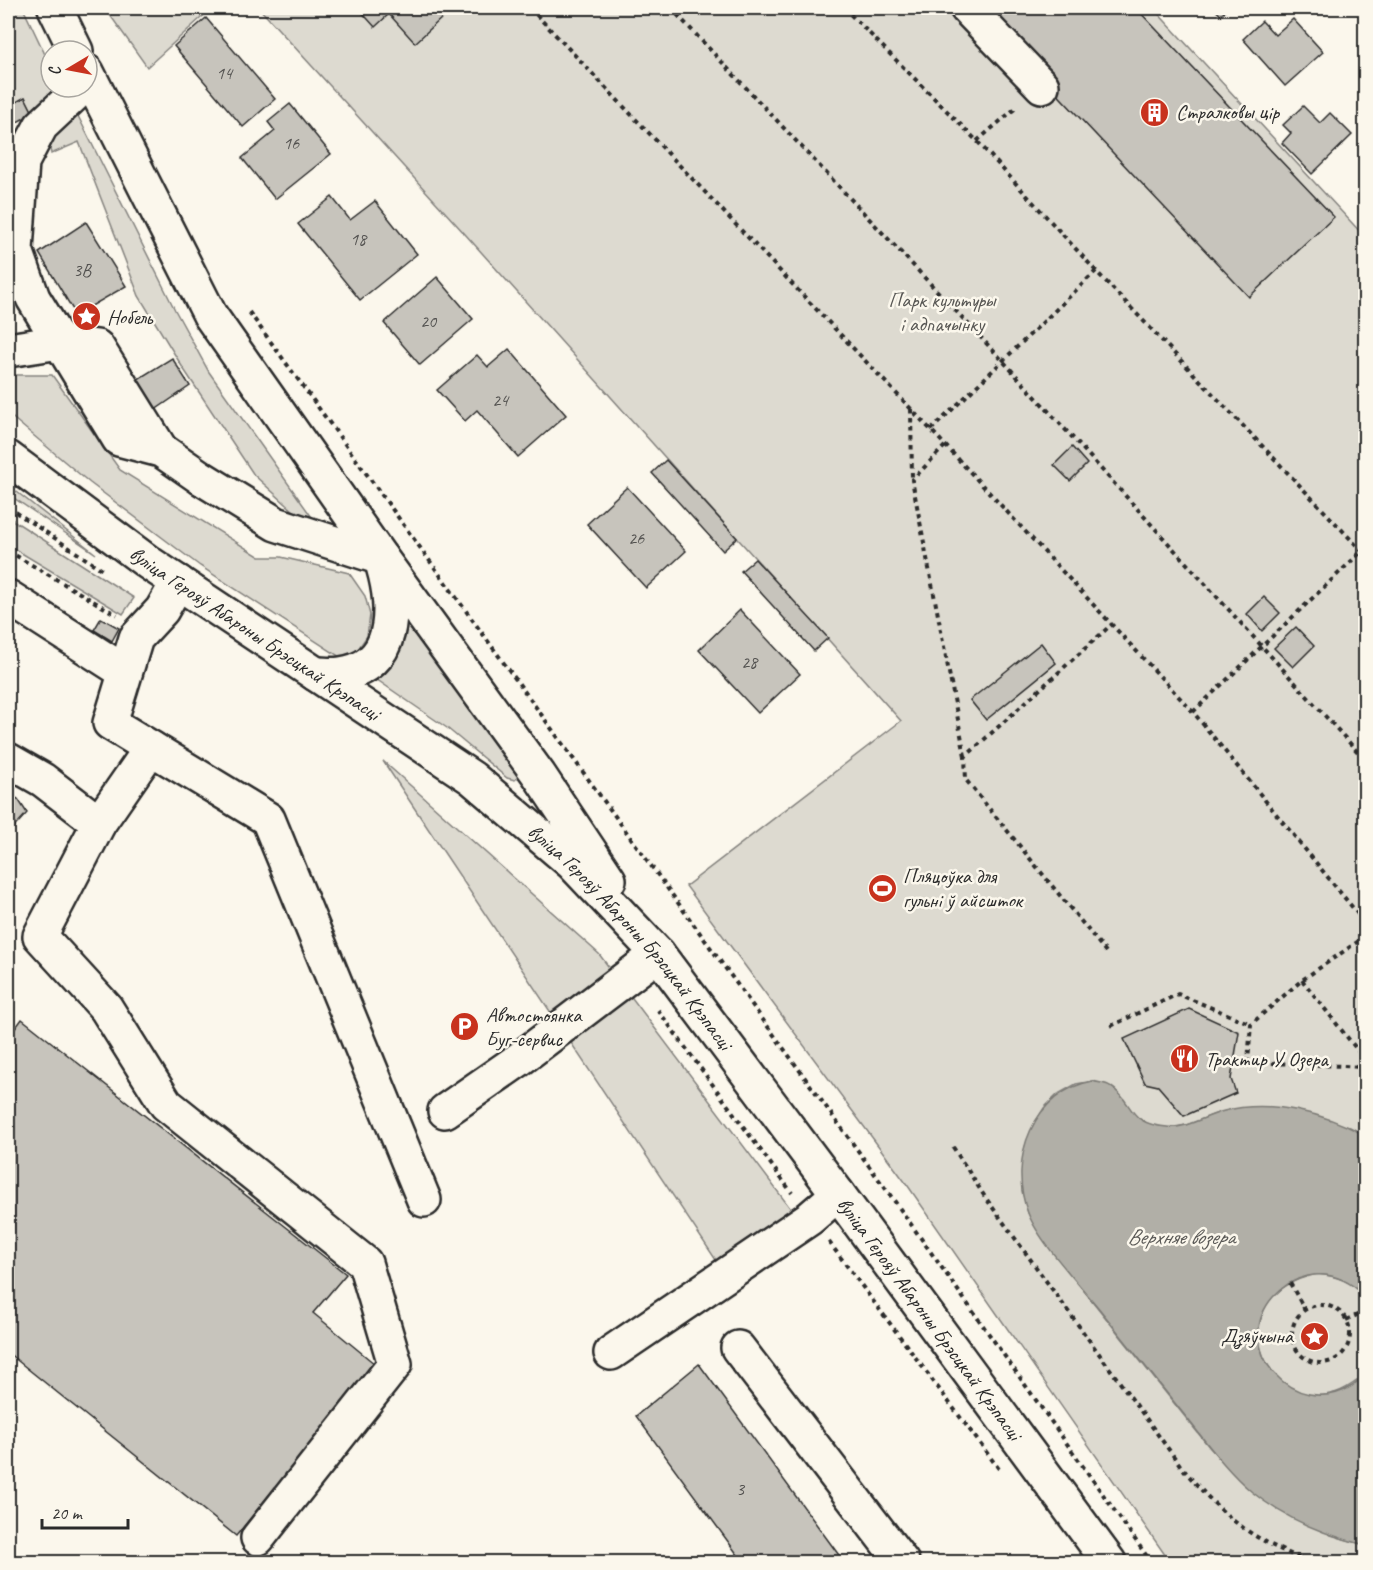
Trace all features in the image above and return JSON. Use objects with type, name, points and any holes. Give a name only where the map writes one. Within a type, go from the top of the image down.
[{"type":"main road","points":[[55,8],[70,39]]},
{"type":"main road","points":[[967,8],[1042,86]]},
{"type":"main road","points":[[99,96],[210,315],[381,558],[539,775],[658,954],[517,1061],[445,1110]]},
{"type":"main road","points":[[70,99],[41,126],[22,162],[16,250],[33,298],[71,344]]},
{"type":"main road","points":[[8,350],[71,344],[97,347],[161,450],[276,524],[381,558]]},
{"type":"main road","name":"вуліца Герояў Абароны Брэсцкай Крэпасці","points":[[8,458],[149,563],[471,778],[572,863],[658,954],[838,1194],[1109,1563]]},
{"type":"main road","points":[[316,674],[341,674],[364,666],[380,654],[388,632],[390,615],[390,590],[381,558]]},
{"type":"main road","points":[[178,582],[162,610],[136,638],[110,723],[268,819],[424,1200]]},
{"type":"main road","points":[[8,597],[125,672]]},
{"type":"main road","points":[[151,748],[99,824],[40,936],[106,1008],[166,1104],[365,1263],[395,1364],[258,1538]]},
{"type":"main road","points":[[8,760],[43,780],[99,824]]},
{"type":"main road","points":[[611,1353],[810,1218],[838,1194]]},
{"type":"main road","points":[[738,1348],[902,1563]]},
{"type":"path","points":[[530,8],[911,408],[1193,711],[1365,924]]},
{"type":"path","points":[[671,8],[1003,361],[1365,761]]},
{"type":"path","points":[[844,8],[978,141],[1096,271],[1364,553],[1193,711]]},
{"type":"path","points":[[978,141],[1042,86]]},
{"type":"path","points":[[931,430],[1096,271]]},
{"type":"path","points":[[245,307],[865,1161],[1151,1563]]},
{"type":"path","points":[[911,408],[912,480],[965,757],[966,780],[1106,952]]},
{"type":"path","points":[[912,480],[945,446]]},
{"type":"path","points":[[8,507],[112,577]]},
{"type":"path","points":[[8,551],[124,619]]},
{"type":"path","points":[[965,757],[1112,624]]},
{"type":"path","points":[[1365,936],[1302,980],[1251,1024],[1248,1062],[1365,1067]]},
{"type":"path","points":[[632,975],[810,1218],[1004,1476]]},
{"type":"path","points":[[1302,980],[1365,1061]]},
{"type":"path","points":[[1111,1026],[1178,994],[1251,1024]]},
{"type":"path","points":[[953,1147],[992,1207],[1179,1465],[1204,1495],[1232,1521],[1259,1540],[1311,1563]]},
{"type":"path","points":[[1290,1283],[1305,1310]]},
{"type":"path","points":[[1313,1306],[1332,1307],[1346,1320],[1349,1339],[1340,1355],[1322,1363],[1305,1358],[1298,1351],[1292,1334],[1298,1316],[1305,1310],[1313,1306]]},
{"type":"path","points":[[1346,1320],[1365,1311]]},
{"type":"green space","points":[[10,8],[23,8],[39,42],[39,99],[48,99],[33,113],[25,97],[8,107],[8,14]]},
{"type":"green space","points":[[105,8],[212,8],[147,67]]},
{"type":"green space","name":"Парк культуры і адпачынку","points":[[259,8],[1153,8],[1365,237],[1365,1135],[1350,1127],[1218,1113],[1186,1125],[1169,1128],[1151,1125],[1135,1117],[1123,1099],[1093,1081],[1076,1084],[1058,1094],[1044,1108],[1034,1124],[1025,1147],[1022,1190],[1028,1213],[1053,1252],[1210,1448],[1230,1469],[1331,1535],[1365,1545],[1365,1562],[1170,1562],[908,1186],[686,886],[901,721],[465,234]]},
{"type":"green space","points":[[77,114],[175,310],[209,372],[321,530],[306,522],[254,475],[183,368],[139,296],[79,142],[51,154],[49,141]]},
{"type":"green space","points":[[8,375],[52,375],[120,470],[260,557],[281,557],[349,573],[365,596],[370,615],[367,636],[356,652],[343,659],[200,566],[90,483],[8,414]]},
{"type":"green space","points":[[8,485],[96,554],[8,494]]},
{"type":"green space","points":[[8,517],[134,598],[123,614],[8,545]]},
{"type":"green space","points":[[402,614],[518,771],[519,776],[515,780],[507,778],[447,728],[373,677]]},
{"type":"green space","points":[[383,761],[599,954],[809,1233],[734,1287]]},
{"type":"green space","points":[[1317,1274],[1343,1280],[1365,1296],[1365,1374],[1334,1393],[1306,1394],[1282,1383],[1266,1362],[1259,1336],[1264,1311],[1282,1288]]},
{"type":"water","name":"Верхняе возера","points":[[1093,1081],[1110,1086],[1118,1092],[1138,1117],[1154,1125],[1182,1126],[1224,1111],[1260,1107],[1296,1110],[1332,1120],[1365,1135],[1365,1296],[1353,1285],[1332,1276],[1316,1275],[1298,1279],[1285,1286],[1273,1297],[1261,1317],[1259,1337],[1264,1357],[1275,1374],[1290,1387],[1309,1394],[1330,1394],[1352,1386],[1365,1374],[1365,1545],[1320,1531],[1291,1518],[1243,1484],[1217,1456],[1061,1263],[1033,1224],[1022,1192],[1021,1171],[1024,1150],[1031,1130],[1041,1113],[1055,1098],[1072,1087]]},
{"type":"building","points":[[358,8],[434,8],[443,17],[415,43],[389,14],[375,27]]},
{"type":"building","name":"Стралковы цір","points":[[976,8],[1136,8],[1334,217],[1249,297]]},
{"type":"building","points":[[1213,8],[1228,8],[1221,15]]},
{"type":"building","points":[[206,18],[275,99],[243,127],[174,46]]},
{"type":"building","points":[[1293,19],[1323,52],[1285,86],[1243,39],[1262,21],[1275,35]]},
{"type":"building","points":[[25,97],[33,113],[14,124],[8,107]]},
{"type":"building","points":[[290,104],[331,154],[275,199],[242,158],[275,131],[268,122]]},
{"type":"building","points":[[1303,106],[1320,123],[1330,113],[1352,135],[1312,174],[1282,143],[1291,133],[1283,125]]},
{"type":"building","points":[[332,197],[350,220],[375,201],[417,254],[360,300],[298,224]]},
{"type":"building","points":[[86,222],[126,286],[76,315],[39,253]]},
{"type":"building","points":[[437,277],[473,319],[420,365],[384,323]]},
{"type":"building","points":[[509,349],[566,415],[518,457],[477,410],[465,421],[437,390],[477,355],[488,367]]},
{"type":"building","points":[[172,358],[190,386],[136,423],[117,392]]},
{"type":"building","points":[[1072,447],[1087,464],[1070,481],[1054,465]]},
{"type":"building","points":[[666,460],[737,538],[723,551],[652,473]]},
{"type":"building","points":[[627,487],[686,551],[646,588],[587,524]]},
{"type":"building","points":[[755,559],[828,638],[814,651],[741,571]]},
{"type":"building","points":[[1264,597],[1280,613],[1262,631],[1247,614]]},
{"type":"building","points":[[740,610],[800,674],[758,713],[699,650]]},
{"type":"building","points":[[101,618],[119,628],[112,641],[94,630]]},
{"type":"building","points":[[1296,627],[1314,646],[1293,667],[1274,648]]},
{"type":"building","points":[[1041,643],[1056,663],[986,720],[970,700]]},
{"type":"building","points":[[8,793],[18,799],[27,813],[8,834]]},
{"type":"building","name":"Трактир У Озера","points":[[1189,1009],[1239,1032],[1231,1079],[1236,1093],[1184,1116],[1158,1086],[1145,1083],[1124,1039]]},
{"type":"building","points":[[22,1019],[346,1274],[313,1313],[375,1364],[236,1536],[8,1353],[8,1038]]},
{"type":"building","points":[[699,1364],[844,1562],[743,1562],[636,1416]]},
{"type":"place","name":"Стралковы цір","points":[[1155,112]]},
{"type":"place","name":"Нобель","points":[[86,317]]},
{"type":"place","name":"Пляцоўка для гульні ў айсшток","points":[[882,888]]},
{"type":"place","name":"Автостоянка Буг-сервис","points":[[465,1027]]},
{"type":"place","name":"Трактир У Озера","points":[[1184,1059]]},
{"type":"place","name":"Дзяўчына","points":[[1314,1336]]}]
